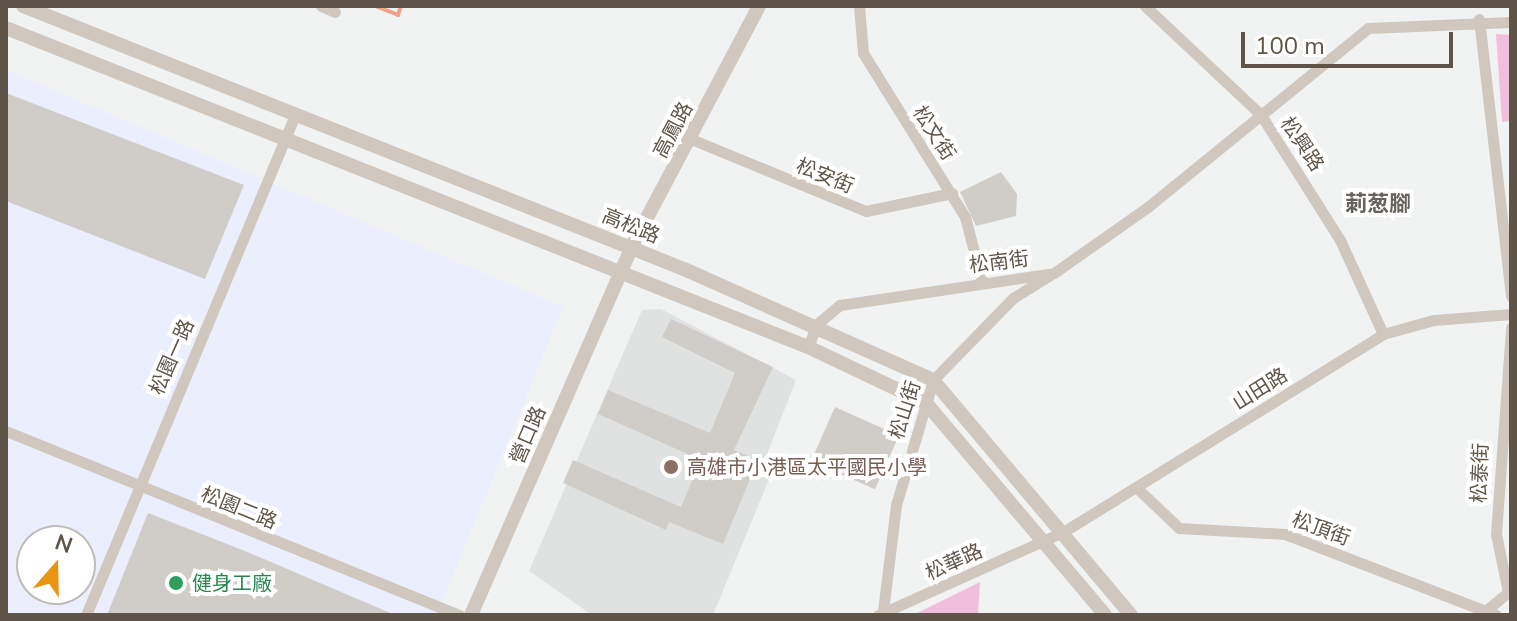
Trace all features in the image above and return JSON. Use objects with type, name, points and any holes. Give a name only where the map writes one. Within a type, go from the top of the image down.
[{"type":"street","name":"高松路","points":[[23,6],[817,324],[933,380],[1131,615]]},
{"type":"street","points":[[321,6],[335,12]]},
{"type":"street","name":"高鳳路","points":[[620,271],[759,6]]},
{"type":"street","name":"松文街","points":[[859,6],[857,33],[874,77],[952,193],[982,282]]},
{"type":"street","name":"松興路","points":[[1145,6],[1261,115],[1347,252],[1383,334]]},
{"type":"street","points":[[1479,19],[1511,296]]},
{"type":"street","name":"松南街","points":[[817,324],[840,305],[1054,273],[1261,115],[1368,28],[1479,19],[1511,22]]},
{"type":"street","points":[[6,28],[808,347],[926,403],[1105,615]]},
{"type":"street","name":"松園一路","points":[[86,615],[135,486],[295,115]]},
{"type":"street","name":"松安街","points":[[691,139],[866,211],[952,193]]},
{"type":"street","name":"營口路","points":[[471,615],[620,271]]},
{"type":"street","name":"松山街","points":[[881,613],[896,505],[933,380],[1013,298],[1054,273]]},
{"type":"street","name":"山田路","points":[[1045,542],[1138,489],[1383,334],[1434,320],[1511,314]]},
{"type":"street","points":[[808,347],[817,324]]},
{"type":"street","name":"松泰街","points":[[1488,613],[1508,592],[1496,534],[1511,328]]},
{"type":"street","name":"松園二路","points":[[6,431],[135,486],[460,615]]},
{"type":"street","name":"松頂街","points":[[1138,489],[1179,528],[1285,534],[1488,613]]},
{"type":"street","name":"松華路","points":[[881,613],[1045,542]]},
{"type":"shaded area","points":[[1496,34],[1511,35],[1511,121],[1502,122]]},
{"type":"shaded area","points":[[6,70],[563,307],[437,615],[6,615]]},
{"type":"shaded area","name":"高雄市小港區太平國民小學","points":[[661,309],[796,380],[764,462],[772,472],[713,615],[592,615],[529,571],[642,310]]},
{"type":"shaded area","points":[[980,582],[978,615],[913,615]]},
{"type":"building","points":[[6,93],[244,185],[205,279],[6,201]]},
{"type":"building","points":[[1001,172],[1017,194],[1016,216],[976,226],[960,192]]},
{"type":"building","points":[[671,319],[773,367],[734,450],[758,460],[723,544],[669,522],[666,530],[563,483],[573,460],[681,507],[701,460],[598,414],[608,390],[710,433],[735,373],[662,337]]},
{"type":"building","points":[[835,407],[899,435],[875,489],[811,461]]},
{"type":"building","name":"健身工廠","points":[[148,513],[245,551],[395,615],[107,615]]},
{"type":"waterway","points":[[375,6],[398,15],[401,6]]},
{"type":"place","name":"高雄市小港區太平國民小學","points":[[671,467]]},
{"type":"place","name":"健身工廠","points":[[176,583]]},
{"type":"district","name":"莿葱腳","points":[[1378,205]]}]
